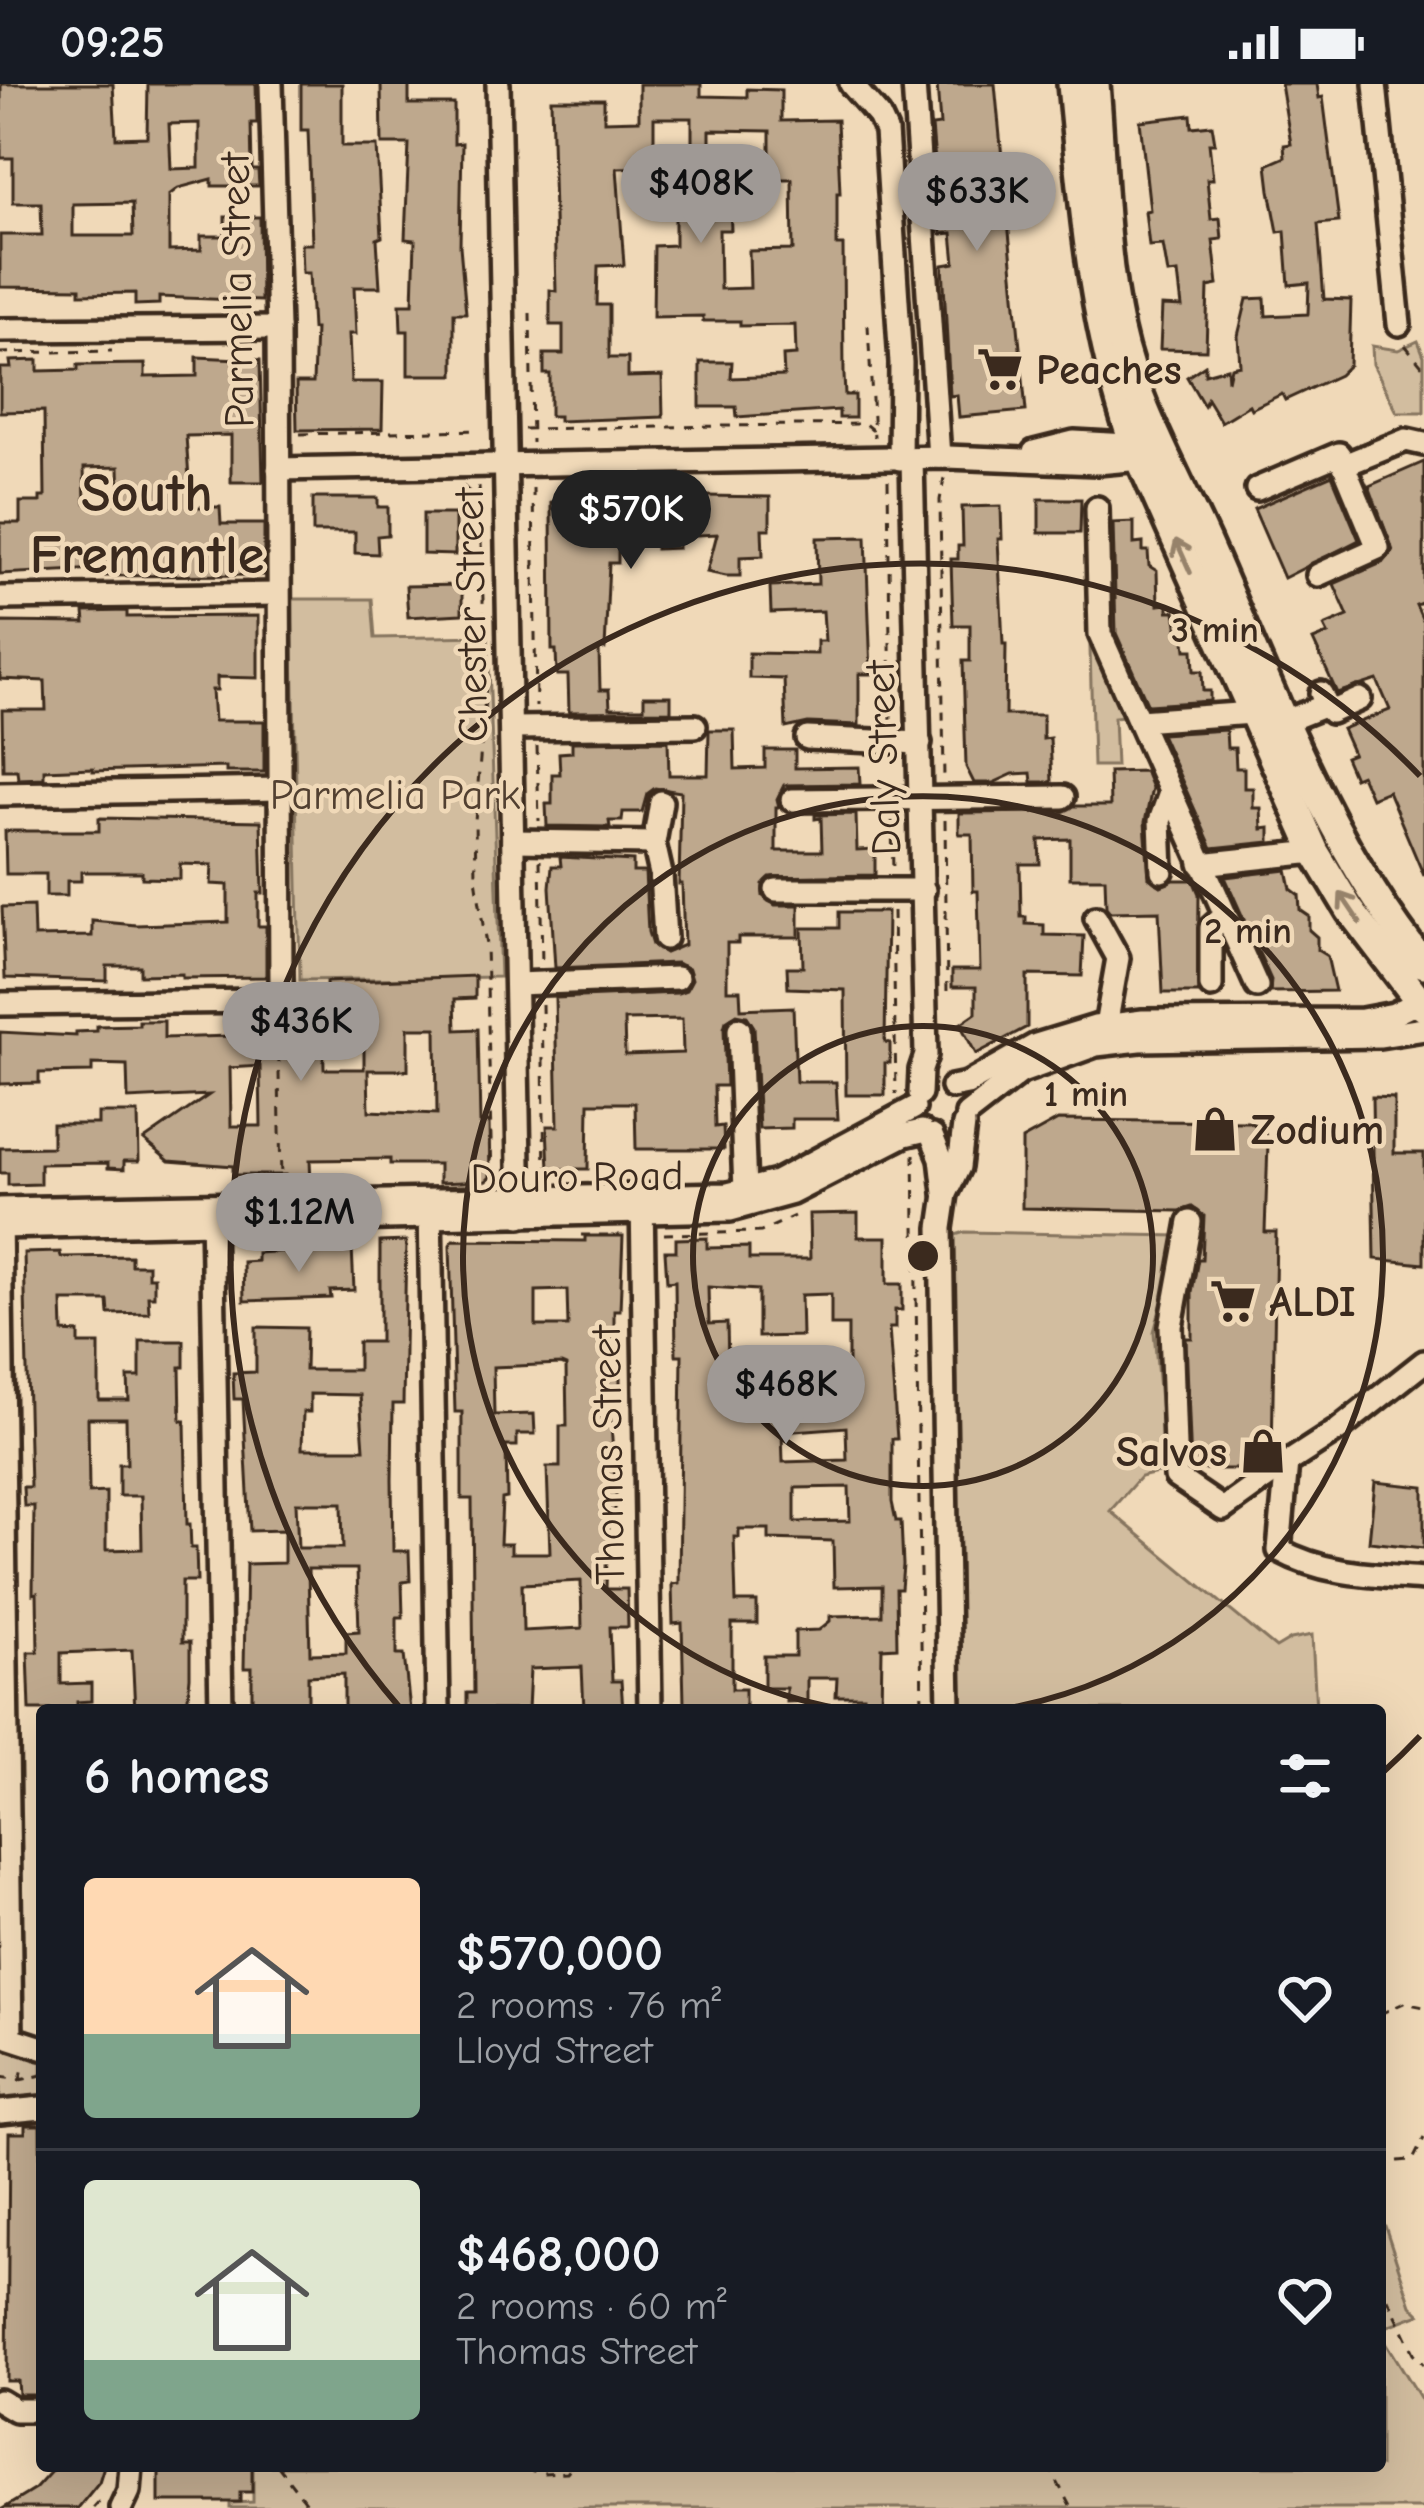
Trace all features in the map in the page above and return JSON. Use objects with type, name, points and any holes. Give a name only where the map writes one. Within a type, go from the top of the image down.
[{"type":"main road","points":[[1072,84],[1097,317],[1115,390],[1339,830],[1381,905],[1424,964]]},
{"type":"main road","points":[[1095,84],[1119,332],[1148,447],[1252,713],[1315,852],[1350,910],[1423,1009]]},
{"type":"street","name":"Parmelia Street","points":[[271,84],[278,328],[281,986],[277,998]]},
{"type":"street","name":"Chester Street","points":[[498,84],[505,443],[496,467],[512,728],[520,1209]]},
{"type":"street","name":"Daly Street","points":[[851,84],[886,131],[901,363],[897,459],[920,743],[924,890],[926,1055],[910,1101]]},
{"type":"street","points":[[914,84],[941,466]]},
{"type":"street","points":[[1375,84],[1399,324]]},
{"type":"street","points":[[0,330],[278,328]]},
{"type":"street","points":[[278,469],[897,459],[941,466],[1010,457],[1107,434],[1117,420],[1115,390]]},
{"type":"street","points":[[1344,465],[1406,440],[1424,444]]},
{"type":"street","points":[[1074,442],[1148,447]]},
{"type":"street","points":[[1010,457],[1096,464],[1148,447]]},
{"type":"street","points":[[1257,489],[1339,454],[1378,548],[1318,575]]},
{"type":"street","points":[[1097,508],[1100,634],[1257,986]]},
{"type":"street","points":[[0,598],[278,594]]},
{"type":"street","points":[[1286,721],[1323,699],[1331,712],[1360,699]]},
{"type":"street","points":[[1139,721],[1252,713]]},
{"type":"street","points":[[512,728],[695,726]]},
{"type":"street","points":[[807,738],[920,743]]},
{"type":"street","points":[[0,794],[280,789]]},
{"type":"street","points":[[1162,871],[1160,821],[1170,793]]},
{"type":"street","points":[[792,800],[1063,796]]},
{"type":"street","points":[[662,802],[654,843],[665,938]]},
{"type":"street","points":[[513,841],[654,843]]},
{"type":"street","points":[[1201,864],[1315,852]]},
{"type":"street","points":[[776,890],[924,890]]},
{"type":"street","points":[[1211,986],[1211,928],[1223,917]]},
{"type":"street","points":[[1096,918],[1118,958],[1106,1026]]},
{"type":"street","points":[[516,984],[677,978]]},
{"type":"street","points":[[0,1004],[277,998]]},
{"type":"street","points":[[949,1704],[941,1240],[946,1194],[941,1158],[922,1139],[910,1101],[967,1084],[1036,1045],[1106,1026],[1362,1020],[1423,1009]]},
{"type":"street","points":[[922,1139],[950,1136],[1021,1072],[1096,1045],[1139,1040],[1378,1036],[1423,1009]]},
{"type":"street","points":[[739,1029],[745,1191]]},
{"type":"street","name":"Daly Street","points":[[926,1055],[948,1086]]},
{"type":"street","points":[[946,1194],[959,1167],[965,1119],[964,1098],[948,1086]]},
{"type":"street","name":"Douro Road","points":[[642,1206],[776,1182],[910,1101]]},
{"type":"street","name":"Douro Road","points":[[0,1209],[212,1213],[642,1206],[730,1210],[792,1193],[905,1135],[922,1139]]},
{"type":"street","name":"Thomas Street","points":[[642,1206],[650,1704]]},
{"type":"street","points":[[0,1209],[11,2038],[36,2046]]},
{"type":"street","points":[[430,1210],[438,1704]]},
{"type":"street","points":[[212,1213],[220,1704]]},
{"type":"street","name":"Douro Road","points":[[0,1227],[212,1213]]},
{"type":"street","points":[[1190,1222],[1171,1326],[1176,1478],[1223,1509],[1338,1430],[1424,1361]]},
{"type":"street","points":[[1287,1463],[1279,1550],[1307,1565],[1332,1571],[1424,1579]]},
{"type":"street","points":[[0,2127],[0,2113],[36,2109]]},
{"type":"street","points":[[0,2401],[15,2410],[36,2410]]},
{"type":"street","points":[[121,2508],[131,2472]]},
{"type":"path","points":[[530,313],[533,466]]},
{"type":"path","points":[[1399,324],[1405,348],[1424,368]]},
{"type":"path","points":[[868,325],[872,430]]},
{"type":"path","points":[[0,352],[120,351]]},
{"type":"path","points":[[505,443],[519,429],[866,424],[897,459],[888,485],[891,742]]},
{"type":"path","points":[[872,430],[898,424]]},
{"type":"path","points":[[290,434],[478,430]]},
{"type":"path","points":[[941,466],[942,586]]},
{"type":"path","points":[[491,1184],[486,945],[476,878],[475,821],[486,685],[479,501],[496,467]]},
{"type":"path","points":[[460,483],[479,501]]},
{"type":"path","points":[[892,797],[893,890],[910,1101]]},
{"type":"path","points":[[277,998],[281,1183],[277,1188]]},
{"type":"path","points":[[922,1139],[914,1149],[922,1704]]},
{"type":"path","points":[[661,1234],[761,1232],[792,1217]]},
{"type":"path","points":[[1386,2011],[1404,2003],[1424,2007]]},
{"type":"path","points":[[0,2077],[36,2076]]},
{"type":"path","points":[[1386,2162],[1413,2160],[1424,2138]]},
{"type":"path","points":[[1386,2295],[1424,2364]]},
{"type":"path","points":[[283,2472],[310,2508]]},
{"type":"path","points":[[1052,2472],[1071,2508]]},
{"type":"green space","points":[[1418,341],[1424,356],[1424,412],[1397,412],[1373,364],[1372,346],[1398,350]]},
{"type":"green space","name":"Parmelia Park","points":[[292,599],[372,599],[375,638],[488,636],[500,977],[300,980]]},
{"type":"green space","points":[[1090,647],[1095,648],[1124,716],[1114,717],[1116,766],[1093,766]]},
{"type":"green space","points":[[955,1235],[1180,1236],[1154,1332],[1166,1471],[1140,1477],[1110,1511],[1276,1648],[1312,1635],[1316,1704],[962,1704]]},
{"type":"green space","points":[[0,2039],[36,2049],[36,2099],[0,2099]]},
{"type":"green space","points":[[1386,2229],[1411,2305],[1420,2314],[1386,2327]]},
{"type":"green space","points":[[1386,2342],[1424,2404],[1424,2508],[230,2508],[230,2503],[253,2502],[253,2472],[1386,2472]]},
{"type":"building","points":[[1,84],[113,84],[116,138],[147,137],[148,84],[256,84],[252,170],[258,170],[259,186],[212,186],[212,179],[178,188],[169,195],[169,251],[201,250],[201,236],[225,236],[225,217],[260,217],[261,301],[159,297],[159,304],[135,305],[135,293],[0,287],[0,235],[42,235],[41,203],[13,203],[13,158],[1,158]],"holes":[[[199,123],[199,168],[171,169],[169,124]],[[132,203],[133,236],[73,236],[73,204]]]},
{"type":"building","points":[[301,84],[342,84],[342,146],[377,146],[380,287],[354,287],[356,334],[349,334],[351,382],[383,382],[382,429],[297,430],[296,383],[313,383],[315,329],[309,273],[302,273],[301,244],[312,244],[308,130],[301,130]]},
{"type":"building","points":[[381,84],[409,84],[409,104],[454,104],[454,144],[462,143],[460,246],[466,313],[454,313],[454,375],[408,375],[408,331],[401,331],[400,304],[413,304],[415,240],[405,239],[409,144],[382,144]]},
{"type":"building","points":[[639,84],[701,84],[701,96],[747,97],[747,89],[781,90],[781,121],[837,120],[837,245],[843,245],[845,395],[855,395],[855,418],[839,418],[839,410],[737,417],[736,407],[700,407],[700,362],[732,362],[731,378],[784,376],[783,356],[796,355],[795,325],[740,326],[740,321],[703,321],[703,316],[653,317],[654,246],[675,245],[675,216],[655,216],[655,167],[617,168],[624,265],[598,266],[597,305],[609,305],[609,358],[628,358],[628,377],[662,376],[663,417],[559,421],[559,416],[550,416],[550,374],[544,374],[544,354],[563,354],[563,325],[550,325],[550,290],[556,291],[551,99],[604,99],[604,121],[639,120]],"holes":[[[654,118],[692,118],[692,151],[654,152]],[[710,130],[770,131],[770,179],[792,179],[793,250],[749,251],[750,288],[720,289],[719,230],[731,230],[728,161],[710,161]]]},
{"type":"building","points":[[937,84],[995,84],[1026,411],[959,417],[957,395],[950,396],[943,265],[955,263],[952,233],[941,234],[932,126],[940,125]]},
{"type":"building","points":[[1281,84],[1317,84],[1319,98],[1323,97],[1339,222],[1318,224],[1324,299],[1351,300],[1349,365],[1339,375],[1285,400],[1282,394],[1251,409],[1249,405],[1221,422],[1207,399],[1204,406],[1187,377],[1205,365],[1205,374],[1227,368],[1228,381],[1231,367],[1240,365],[1238,336],[1247,299],[1265,298],[1266,316],[1308,314],[1309,283],[1289,285],[1285,231],[1278,232],[1267,165],[1285,157],[1284,145],[1291,144]]},
{"type":"building","points":[[1191,115],[1192,127],[1212,125],[1215,143],[1209,143],[1213,179],[1207,179],[1211,219],[1220,218],[1222,239],[1213,240],[1218,285],[1208,287],[1206,350],[1160,349],[1162,306],[1182,307],[1178,273],[1168,274],[1163,245],[1149,246],[1140,121]]},
{"type":"building","points":[[197,357],[260,360],[263,482],[231,482],[231,435],[186,436],[191,507],[220,507],[221,524],[264,524],[264,575],[98,576],[98,569],[0,574],[0,523],[20,523],[20,502],[40,502],[45,497],[44,411],[0,412],[0,368],[11,368],[10,361],[38,360],[38,371],[145,364],[145,377],[197,376]],"holes":[[[119,467],[120,502],[85,503],[84,468]]]},
{"type":"building","points":[[1424,462],[1424,602],[1416,605],[1424,623],[1424,876],[1388,791],[1371,798],[1361,775],[1354,778],[1345,757],[1353,754],[1342,729],[1390,710],[1377,680],[1337,693],[1313,640],[1328,634],[1324,626],[1348,616],[1334,584],[1384,562],[1393,551],[1369,486]]},
{"type":"building","points":[[1332,475],[1359,540],[1284,578],[1254,509]]},
{"type":"building","points":[[636,495],[770,497],[770,529],[762,529],[763,556],[740,557],[740,576],[726,576],[707,572],[717,534],[678,536],[678,548],[656,549],[656,527],[618,527],[618,563],[609,563],[605,649],[599,649],[600,690],[609,690],[610,708],[644,708],[644,696],[671,696],[671,711],[569,712],[568,675],[557,675],[556,650],[552,650],[551,502],[608,503],[609,523]]},
{"type":"building","points":[[313,498],[378,498],[378,507],[388,507],[388,535],[377,536],[378,554],[355,553],[355,532],[313,532]]},
{"type":"building","points":[[1039,499],[1081,499],[1080,533],[1039,533]]},
{"type":"building","points":[[1001,506],[1002,539],[998,539],[1006,644],[1005,715],[1043,715],[1043,739],[1050,738],[1052,782],[1032,782],[1031,773],[974,783],[966,767],[963,661],[970,661],[970,625],[953,625],[951,559],[958,559],[958,546],[963,546],[962,507]]},
{"type":"building","points":[[423,514],[455,514],[455,555],[423,554]]},
{"type":"building","points":[[1134,522],[1134,544],[1143,543],[1149,566],[1157,571],[1158,605],[1168,604],[1168,611],[1175,611],[1178,632],[1184,631],[1186,650],[1193,650],[1194,671],[1202,671],[1203,691],[1210,691],[1210,701],[1148,705],[1116,633],[1113,523]]},
{"type":"building","points":[[866,537],[871,674],[859,674],[859,725],[808,723],[786,728],[784,679],[749,678],[749,653],[817,654],[817,641],[825,641],[823,611],[771,613],[770,586],[818,584],[817,538]]},
{"type":"building","points":[[462,585],[462,614],[408,617],[406,586]]},
{"type":"building","points":[[127,611],[127,617],[258,616],[258,678],[217,677],[217,690],[212,690],[214,721],[264,721],[264,772],[226,772],[226,767],[93,768],[44,770],[44,778],[18,779],[17,770],[3,770],[2,710],[46,710],[45,681],[0,679],[0,622],[85,623],[84,612]]},
{"type":"building","points":[[709,730],[734,730],[735,769],[765,768],[765,750],[795,750],[795,768],[859,767],[860,784],[784,785],[776,807],[776,851],[822,851],[821,818],[815,815],[856,814],[857,850],[875,849],[875,875],[770,877],[763,884],[763,896],[775,905],[799,905],[799,937],[738,937],[738,943],[727,943],[727,990],[740,990],[741,1009],[793,1007],[796,1082],[836,1082],[838,1119],[792,1119],[792,1128],[759,1129],[754,1027],[747,1016],[737,1014],[724,1028],[726,1086],[714,1086],[715,1127],[723,1126],[724,1149],[636,1149],[635,1103],[589,1103],[588,1169],[549,1169],[547,1126],[558,1126],[555,998],[678,993],[692,979],[689,969],[676,963],[555,968],[550,887],[552,866],[561,866],[560,857],[633,861],[633,872],[645,872],[652,945],[665,953],[684,945],[679,884],[681,792],[655,788],[647,794],[642,812],[623,812],[622,821],[609,821],[610,827],[547,826],[546,804],[552,804],[552,774],[560,774],[559,753],[572,752],[572,742],[668,741],[669,775],[708,775]],"holes":[[[682,1019],[683,1053],[625,1055],[624,1020]]]},
{"type":"building","points":[[1226,730],[1227,748],[1235,748],[1236,768],[1244,768],[1244,788],[1253,788],[1253,808],[1261,808],[1262,829],[1270,828],[1270,842],[1212,848],[1161,734]]},
{"type":"building","points":[[1145,771],[1152,788],[1145,822],[1149,878],[1161,886],[1193,880],[1199,894],[1198,993],[1163,993],[1159,911],[1110,912],[1105,878],[1070,878],[1070,839],[1039,840],[1040,864],[1020,864],[1021,917],[1026,917],[1026,924],[1044,925],[1044,935],[1084,936],[1082,976],[1027,975],[1027,1027],[976,1054],[960,1024],[976,1013],[976,987],[952,987],[952,970],[980,970],[972,834],[959,834],[959,813],[1063,812],[1074,806],[1110,806],[1109,772]]},
{"type":"building","points":[[99,818],[261,821],[263,893],[258,893],[258,926],[266,926],[266,977],[182,978],[182,974],[140,975],[140,966],[107,966],[107,981],[5,978],[2,907],[33,906],[34,937],[92,936],[92,921],[136,925],[228,922],[228,885],[211,884],[212,865],[180,864],[180,879],[142,878],[142,872],[81,872],[81,881],[67,881],[67,896],[46,896],[46,874],[6,874],[5,831],[99,831]]},
{"type":"building","points":[[1287,870],[1291,889],[1299,895],[1300,910],[1309,916],[1309,930],[1317,937],[1317,950],[1327,956],[1335,991],[1270,992],[1271,980],[1225,877]]},
{"type":"building","points":[[839,912],[887,912],[885,1042],[890,1043],[890,1063],[885,1063],[885,1095],[846,1095],[845,990],[788,988],[787,967],[803,967],[802,928],[839,928]]},
{"type":"building","points":[[475,976],[475,998],[455,999],[456,1030],[478,1029],[480,1123],[489,1122],[490,1177],[486,1181],[439,1183],[439,1164],[390,1164],[390,1159],[310,1160],[311,1184],[285,1184],[285,1175],[233,1175],[233,1166],[169,1161],[144,1140],[209,1095],[128,1099],[127,1065],[92,1064],[92,1072],[39,1073],[39,1083],[0,1084],[0,1032],[76,1036],[76,1032],[97,1031],[97,1026],[139,1025],[139,1021],[164,1021],[164,1038],[231,1036],[231,1021],[260,1021],[260,1042],[293,1041],[292,1017],[323,1016],[324,1069],[364,1069],[364,1030],[328,1030],[326,982]],"holes":[[[408,1028],[436,1028],[437,1114],[369,1111],[368,1070],[408,1070]],[[260,1066],[261,1126],[231,1126],[230,1068]]]},
{"type":"building","points":[[1372,1097],[1394,1098],[1394,1153],[1424,1153],[1424,1264],[1375,1259]]},
{"type":"building","points":[[98,1113],[138,1113],[139,1161],[124,1161],[124,1169],[108,1168],[108,1163],[40,1164],[40,1184],[8,1185],[8,1173],[0,1173],[0,1148],[52,1147],[52,1124],[98,1124]]},
{"type":"building","points":[[1058,1120],[1248,1122],[1263,1128],[1268,1143],[1265,1232],[1276,1232],[1272,1455],[1253,1469],[1191,1469],[1186,1338],[1192,1338],[1192,1292],[1198,1259],[1202,1259],[1204,1216],[1192,1207],[1180,1211],[1022,1208],[1022,1140]]},
{"type":"building","points":[[858,1213],[858,1237],[887,1237],[887,1284],[902,1284],[902,1310],[895,1310],[895,1328],[889,1328],[897,1439],[892,1439],[892,1502],[896,1521],[901,1521],[903,1565],[901,1589],[896,1589],[897,1647],[882,1648],[881,1704],[864,1704],[864,1696],[836,1696],[837,1678],[807,1678],[807,1701],[786,1702],[786,1688],[764,1688],[764,1656],[795,1656],[795,1631],[819,1630],[830,1616],[882,1615],[882,1586],[834,1587],[833,1541],[769,1539],[769,1529],[739,1529],[739,1537],[734,1537],[736,1602],[757,1602],[757,1624],[732,1624],[732,1689],[745,1689],[745,1704],[684,1703],[682,1623],[673,1624],[672,1584],[679,1583],[682,1355],[676,1355],[675,1281],[667,1282],[665,1251],[676,1251],[676,1239],[707,1238],[707,1248],[749,1247],[749,1259],[810,1259],[809,1214]],"holes":[[[708,1287],[758,1290],[758,1337],[802,1336],[801,1295],[831,1294],[831,1325],[848,1325],[848,1396],[754,1404],[754,1363],[728,1363],[727,1323],[709,1324]],[[846,1427],[847,1460],[783,1462],[782,1432]],[[849,1487],[850,1521],[795,1522],[795,1488]]]},
{"type":"building","points":[[585,1236],[623,1236],[620,1310],[614,1310],[620,1410],[610,1410],[616,1496],[614,1522],[608,1522],[606,1589],[627,1589],[628,1627],[610,1627],[612,1681],[621,1681],[623,1704],[584,1704],[582,1667],[530,1669],[528,1704],[467,1704],[467,1693],[474,1693],[472,1499],[462,1499],[462,1412],[455,1412],[453,1240],[585,1241]],"holes":[[[567,1290],[568,1326],[536,1326],[536,1291]],[[566,1366],[567,1426],[560,1426],[560,1467],[547,1467],[550,1553],[511,1553],[511,1544],[500,1544],[502,1499],[507,1498],[506,1446],[517,1446],[517,1434],[535,1434],[534,1414],[494,1415],[493,1367]],[[581,1581],[582,1628],[523,1631],[522,1584]]]},
{"type":"building","points":[[406,1241],[403,1404],[393,1404],[392,1480],[393,1551],[409,1551],[410,1581],[402,1582],[397,1655],[404,1655],[409,1704],[344,1704],[344,1674],[308,1676],[308,1704],[252,1704],[252,1668],[244,1668],[246,1564],[284,1563],[284,1530],[250,1531],[243,1399],[234,1399],[233,1373],[256,1372],[256,1327],[306,1328],[305,1370],[358,1370],[358,1342],[380,1342],[380,1242]],"holes":[[[310,1394],[360,1395],[364,1449],[302,1449],[303,1412],[310,1412]],[[296,1503],[342,1503],[343,1548],[298,1548]],[[308,1569],[357,1569],[359,1631],[346,1632],[346,1653],[310,1654]]]},
{"type":"building","points":[[352,1247],[354,1290],[330,1291],[331,1298],[244,1301],[243,1262],[257,1261],[257,1253]]},
{"type":"building","points":[[24,1253],[131,1256],[131,1265],[148,1265],[148,1277],[154,1277],[149,1313],[109,1314],[108,1301],[62,1301],[63,1332],[79,1333],[79,1344],[99,1344],[99,1400],[129,1400],[128,1377],[140,1377],[140,1341],[184,1341],[181,1421],[185,1421],[187,1524],[191,1548],[196,1548],[197,1581],[182,1581],[182,1642],[190,1642],[187,1704],[135,1704],[132,1650],[61,1653],[61,1684],[91,1683],[91,1701],[36,1704],[36,1710],[30,1710],[28,1652],[38,1652],[34,1506],[24,1506],[23,1487],[30,1487]],"holes":[[[88,1418],[126,1418],[127,1464],[119,1464],[119,1496],[141,1496],[142,1549],[106,1550],[106,1492],[89,1493]]]},
{"type":"building","points":[[1375,1482],[1424,1487],[1424,1548],[1369,1542]]},
{"type":"building","points":[[25,2125],[36,2125],[36,2395],[19,2395],[18,2381],[7,2381],[9,2133],[25,2133]]},
{"type":"building","points":[[51,2472],[102,2472],[78,2508],[4,2508],[35,2489]]},
{"type":"building","points":[[159,2472],[252,2472],[252,2492],[240,2492],[240,2502],[159,2502]]},
{"type":"place","name":"Peaches","points":[[1000,369]]},
{"type":"place","name":"Zodium","points":[[1215,1129]]},
{"type":"place","name":"ALDI","points":[[1233,1301]]},
{"type":"place","name":"Salvos","points":[[1263,1451]]},
{"type":"district","name":"South Fremantle","points":[[147,523]]}]
